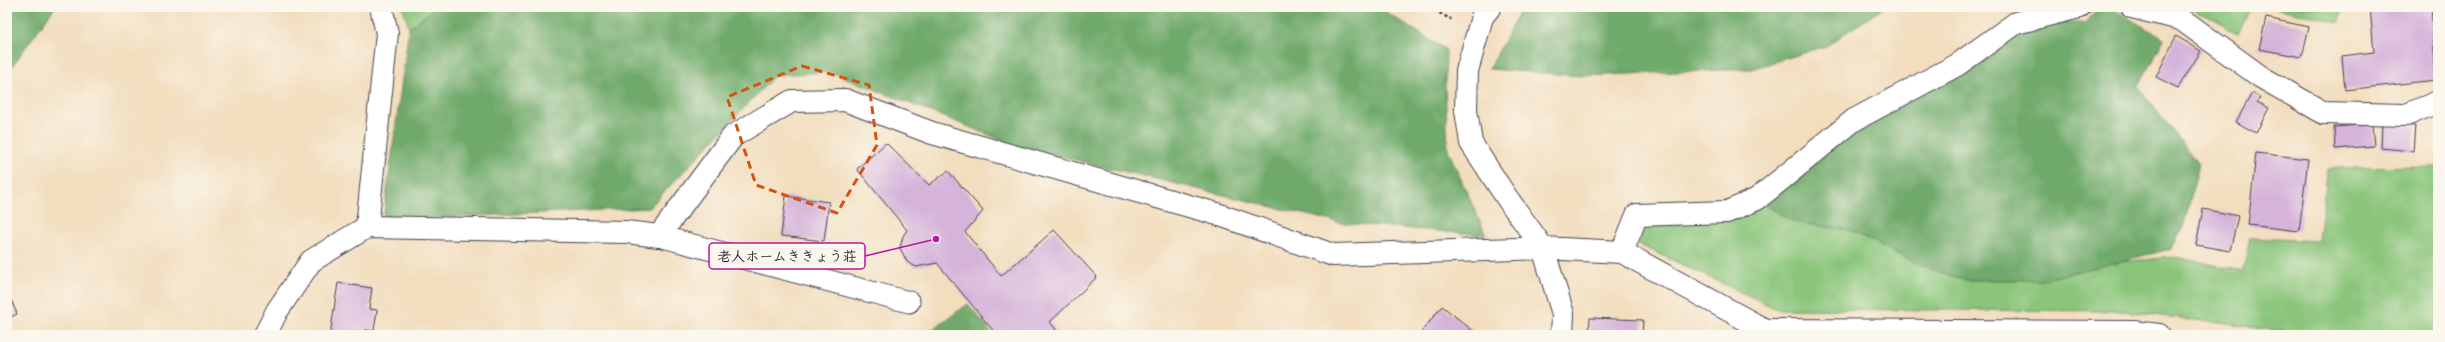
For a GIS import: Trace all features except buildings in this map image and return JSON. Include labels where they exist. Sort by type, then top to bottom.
[{"type":"street","points":[[367,227],[387,33],[380,7]]},
{"type":"street","points":[[1490,7],[1482,17],[1468,71],[1466,110],[1471,143],[1507,198],[1543,248],[1562,314],[1562,335]]},
{"type":"street","points":[[1622,252],[1637,215],[1727,212],[1757,199],[1854,120],[1957,65],[2016,23],[2079,7]]},
{"type":"street","points":[[2132,7],[2181,19],[2261,77],[2324,113],[2406,115],[2438,102]]},
{"type":"street","points":[[265,335],[277,311],[310,261],[367,227],[626,232],[659,236],[733,136],[792,101],[845,100],[932,133],[1217,214],[1333,255],[1543,248],[1622,252],[1760,332],[2134,332],[2159,335]]},
{"type":"lane","points":[[659,236],[909,302]]},
{"type":"path","points":[[1429,7],[1450,19],[1454,15]]},
{"type":"highlighted area","points":[[802,66],[869,85],[877,145],[837,213],[756,185],[727,97]]},
{"type":"green space","points":[[7,7],[55,7],[7,73]]},
{"type":"green space","points":[[403,7],[436,7],[409,28]]},
{"type":"green space","points":[[436,7],[1378,7],[1446,50],[1445,85],[1448,150],[1486,235],[1341,223],[1017,146],[831,72],[775,75],[649,208],[383,220],[409,28]]},
{"type":"green space","points":[[1522,7],[1885,7],[1826,46],[1752,69],[1582,76],[1489,69]]},
{"type":"green space","points":[[2098,7],[2110,7],[2164,39],[2138,87],[2199,164],[2184,225],[2171,249],[2042,280],[1964,280],[1920,265],[1849,230],[1793,222],[1757,199],[2016,23],[2086,23]]},
{"type":"green space","points":[[2191,7],[2251,7],[2238,34]]},
{"type":"green space","points":[[2270,7],[2342,7],[2339,22]]},
{"type":"green space","points":[[2438,167],[2438,335],[2313,335],[2123,311],[1777,309],[1638,244],[1645,224],[1766,204],[1808,224],[1849,230],[2128,261],[2175,257],[2243,271],[2250,238],[2319,241],[2328,168]]},
{"type":"green space","points":[[968,304],[994,335],[925,335]]},
{"type":"place","name":"老人ホームききょう荘","points":[[936,239]]}]
